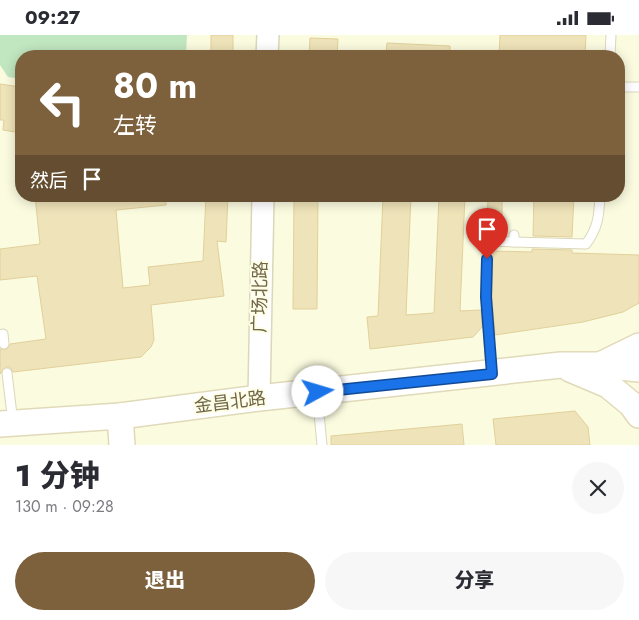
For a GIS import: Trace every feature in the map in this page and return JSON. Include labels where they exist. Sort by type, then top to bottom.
[{"type":"main road","points":[[600,365],[639,346]]},
{"type":"main road","name":"金昌北路","points":[[6,423],[114,416],[561,365],[600,365],[639,369]]},
{"type":"main road","points":[[561,365],[608,385],[631,404],[639,415]]},
{"type":"main road","points":[[109,445],[114,416]]},
{"type":"main road","points":[[114,416],[122,445]]},
{"type":"street","points":[[267,50],[268,35]]},
{"type":"street","name":"广场北路","points":[[259,398],[263,202]]},
{"type":"lane","points":[[610,50],[611,35]]},
{"type":"lane","points":[[625,87],[639,87]]},
{"type":"lane","points":[[492,374],[486,297],[487,241],[514,239],[586,244],[594,233],[600,202]]},
{"type":"lane","points":[[0,335],[3,334],[4,344]]},
{"type":"lane","points":[[6,423],[7,373]]},
{"type":"lane","points":[[318,392],[322,445]]},
{"type":"green space","points":[[0,35],[187,35],[186,50],[15,50],[15,78],[8,77],[0,65]]},
{"type":"building","points":[[211,35],[233,35],[233,50],[211,50]]},
{"type":"building","points":[[500,35],[586,35],[585,50],[499,50]]},
{"type":"building","points":[[310,38],[338,39],[337,50],[309,50]]},
{"type":"building","points":[[387,43],[450,46],[450,50],[386,50]]},
{"type":"building","points":[[0,84],[15,86],[15,132],[3,130],[4,120],[0,120]]},
{"type":"building","points":[[36,202],[166,202],[166,205],[116,210],[123,288],[150,285],[148,267],[203,261],[206,202],[228,202],[226,242],[217,241],[224,296],[151,305],[154,340],[151,347],[141,357],[13,372],[10,367],[6,367],[0,374],[0,349],[7,349],[10,344],[46,339],[37,276],[0,280],[0,249],[40,244]]},
{"type":"building","points":[[294,202],[318,202],[317,309],[293,309]]},
{"type":"building","points":[[383,202],[411,202],[406,315],[434,313],[439,202],[465,202],[460,311],[481,310],[482,327],[473,337],[370,349],[367,317],[378,316]]},
{"type":"building","points":[[488,202],[502,202],[502,235],[487,235]]},
{"type":"building","points":[[534,202],[574,202],[572,237],[533,236]]},
{"type":"building","points":[[532,249],[572,250],[572,253],[639,255],[639,303],[623,312],[583,322],[495,335],[492,297],[493,251],[532,252]]},
{"type":"building","points":[[575,411],[588,427],[590,445],[496,445],[493,419]]},
{"type":"building","points":[[462,424],[464,445],[331,445],[331,436]]},
{"type":"route","points":[[318,392],[492,374],[486,297],[487,259]]}]
